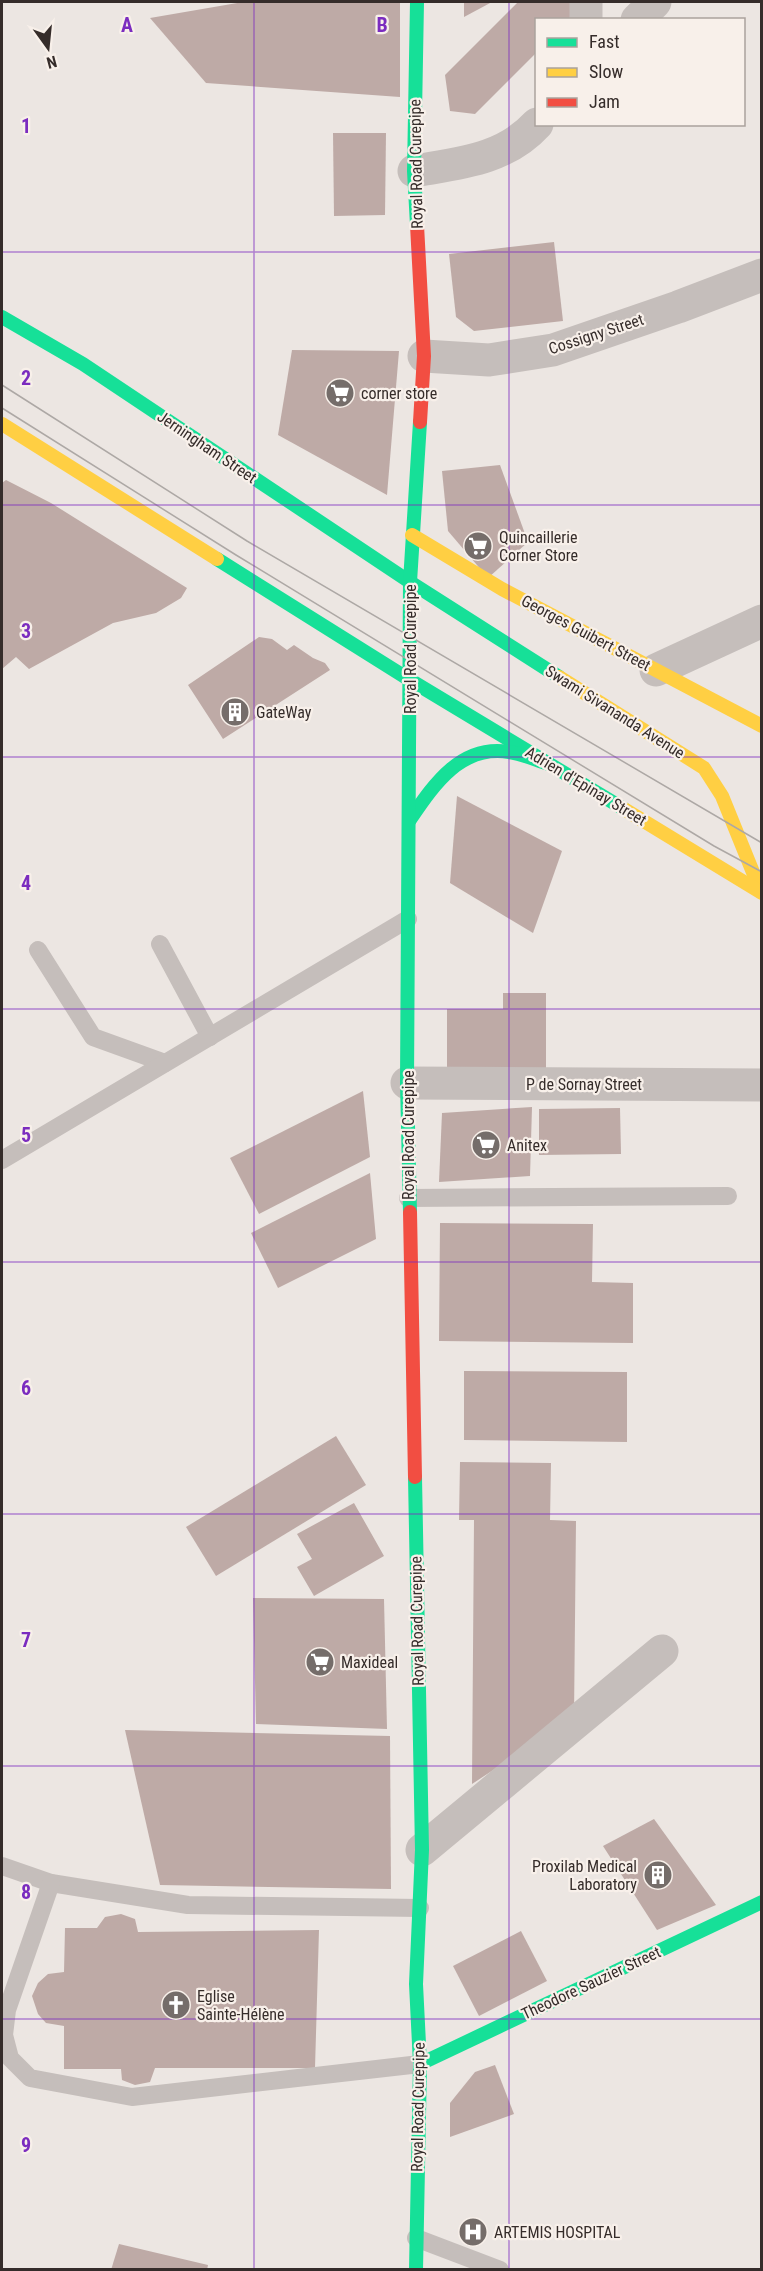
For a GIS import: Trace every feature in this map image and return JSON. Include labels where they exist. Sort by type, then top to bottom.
[{"type":"main road","name":"Royal Road Curepipe","points":[[416,2270],[420,2064],[416,1984],[422,1850],[407,1083],[410,582],[424,356],[414,171],[417,2]]},
{"type":"main road","name":"Jerningham Street","points":[[2,316],[83,364],[410,582]]},
{"type":"main road","points":[[2,424],[410,680]]},
{"type":"main road","name":"Georges Guibert Street","points":[[412,535],[502,588],[762,726]]},
{"type":"main road","name":"Swami Sivananda Avenue","points":[[410,582],[704,768],[722,796],[761,892]]},
{"type":"main road","name":"Adrien d'Epinay Street","points":[[410,680],[761,892]]},
{"type":"main road","points":[[409,821],[438,779],[454,763],[478,754],[505,751],[549,764]]},
{"type":"main road","name":"Theodore Sauzier Street","points":[[420,2064],[762,1902]]},
{"type":"street","points":[[586,2],[586,18]]},
{"type":"street","points":[[640,18],[655,2]]},
{"type":"street","points":[[414,171],[482,159],[523,140],[535,126]]},
{"type":"street","name":"Cossigny Street","points":[[424,356],[489,360],[553,350],[762,275]]},
{"type":"street","points":[[656,670],[762,621]]},
{"type":"street","name":"P de Sornay Street","points":[[407,1083],[762,1085]]},
{"type":"street","points":[[422,1850],[662,1651]]},
{"type":"lane","points":[[2,1160],[408,919]]},
{"type":"lane","points":[[160,944],[210,1036]]},
{"type":"lane","points":[[38,950],[93,1037],[165,1063]]},
{"type":"lane","points":[[408,1198],[728,1196]]},
{"type":"lane","points":[[2,1866],[51,1883],[188,1905],[420,1908]]},
{"type":"lane","points":[[51,1883],[7,2010],[4,2035],[10,2058],[30,2078],[132,2097],[420,2064]]},
{"type":"lane","points":[[416,2238],[500,2270]]},
{"type":"building","points":[[243,2],[400,2],[400,97],[206,83],[150,18]]},
{"type":"building","points":[[464,2],[492,2],[464,17]]},
{"type":"building","points":[[518,2],[569,2],[579,11],[572,18],[535,18],[535,54],[475,114],[450,111],[445,75]]},
{"type":"building","points":[[333,133],[386,133],[385,215],[334,216]]},
{"type":"building","points":[[554,242],[563,321],[474,331],[456,317],[449,254]]},
{"type":"building","name":"corner store","points":[[292,350],[399,351],[387,495],[278,435]]},
{"type":"building","points":[[500,465],[528,542],[488,578],[448,531],[442,471]]},
{"type":"building","points":[[6,480],[51,503],[187,588],[181,598],[156,613],[113,623],[29,669],[16,657],[2,669],[2,483]]},
{"type":"building","name":"GateWay","points":[[259,637],[272,639],[287,650],[294,645],[325,663],[330,670],[223,739],[188,685]]},
{"type":"building","points":[[457,796],[562,851],[533,933],[450,883]]},
{"type":"building","points":[[503,993],[546,993],[546,1070],[447,1070],[447,1009],[503,1009]]},
{"type":"building","points":[[363,1091],[370,1157],[259,1214],[230,1158]]},
{"type":"building","name":"Anitex","points":[[532,1107],[530,1176],[439,1182],[442,1113]]},
{"type":"building","points":[[620,1108],[621,1154],[539,1155],[539,1109]]},
{"type":"building","points":[[370,1173],[376,1239],[278,1288],[251,1233]]},
{"type":"building","points":[[440,1223],[593,1224],[592,1282],[633,1283],[633,1343],[439,1341]]},
{"type":"building","points":[[464,1371],[627,1372],[627,1442],[464,1440]]},
{"type":"building","points":[[336,1436],[366,1485],[216,1576],[186,1527]]},
{"type":"building","points":[[460,1462],[551,1463],[550,1520],[576,1521],[574,1717],[472,1784],[474,1520],[459,1520]]},
{"type":"building","points":[[354,1503],[384,1556],[314,1596],[297,1567],[312,1559],[297,1534]]},
{"type":"building","name":"Maxideal","points":[[253,1598],[384,1599],[387,1729],[256,1724]]},
{"type":"building","points":[[125,1730],[390,1736],[391,1889],[160,1885]]},
{"type":"building","name":"Proxilab Medical Laboratory","points":[[654,1819],[716,1905],[657,1930],[603,1846]]},
{"type":"building","name":"Eglise Sainte-Hélène","points":[[121,1914],[135,1919],[138,1932],[319,1930],[315,2068],[155,2068],[150,2082],[135,2085],[122,2080],[121,2069],[64,2069],[64,2026],[46,2023],[38,2014],[32,1996],[38,1983],[48,1974],[64,1972],[65,1928],[97,1928],[105,1917]]},
{"type":"building","points":[[521,1931],[547,1981],[479,2016],[453,1966]]},
{"type":"building","points":[[495,2065],[514,2114],[450,2137],[450,2103],[475,2072]]},
{"type":"building","points":[[119,2244],[208,2265],[207,2270],[111,2270]]},
{"type":"tram line","points":[[2,385],[247,541],[762,843]]},
{"type":"tram line","points":[[2,408],[236,555],[714,846],[762,872]]},
{"type":"traffic: fast","points":[[417,2],[414,171],[417,225]]},
{"type":"traffic: fast","points":[[2,317],[83,364],[410,582],[559,677]]},
{"type":"traffic: fast","points":[[410,1212],[407,1083],[410,582],[420,422]]},
{"type":"traffic: fast","points":[[217,559],[410,680],[624,809]]},
{"type":"traffic: fast","points":[[409,821],[438,782],[462,761],[476,754],[492,751],[509,752],[549,764]]},
{"type":"traffic: fast","points":[[415,1477],[422,1850],[416,1984],[420,2064],[416,2270]]},
{"type":"traffic: fast","points":[[420,2064],[762,1902]]},
{"type":"traffic: slow","points":[[2,424],[217,559]]},
{"type":"traffic: slow","points":[[412,535],[502,589],[762,726]]},
{"type":"traffic: slow","points":[[559,677],[704,768],[722,796],[761,892]]},
{"type":"traffic: slow","points":[[624,809],[762,893]]},
{"type":"traffic: jam","points":[[417,225],[424,356],[420,422]]},
{"type":"traffic: jam","points":[[410,1212],[415,1477]]},
{"type":"place","name":"corner store","points":[[340,393]]},
{"type":"place","name":"Quincaillerie Corner Store","points":[[478,546]]},
{"type":"place","name":"GateWay","points":[[235,712]]},
{"type":"place","name":"Anitex","points":[[486,1145]]},
{"type":"place","name":"Maxideal","points":[[320,1662]]},
{"type":"place","name":"Proxilab Medical Laboratory","points":[[658,1875]]},
{"type":"place","name":"Eglise Sainte-Hélène","points":[[176,2005]]},
{"type":"place","name":"ARTEMIS HOSPITAL","points":[[473,2232]]}]
